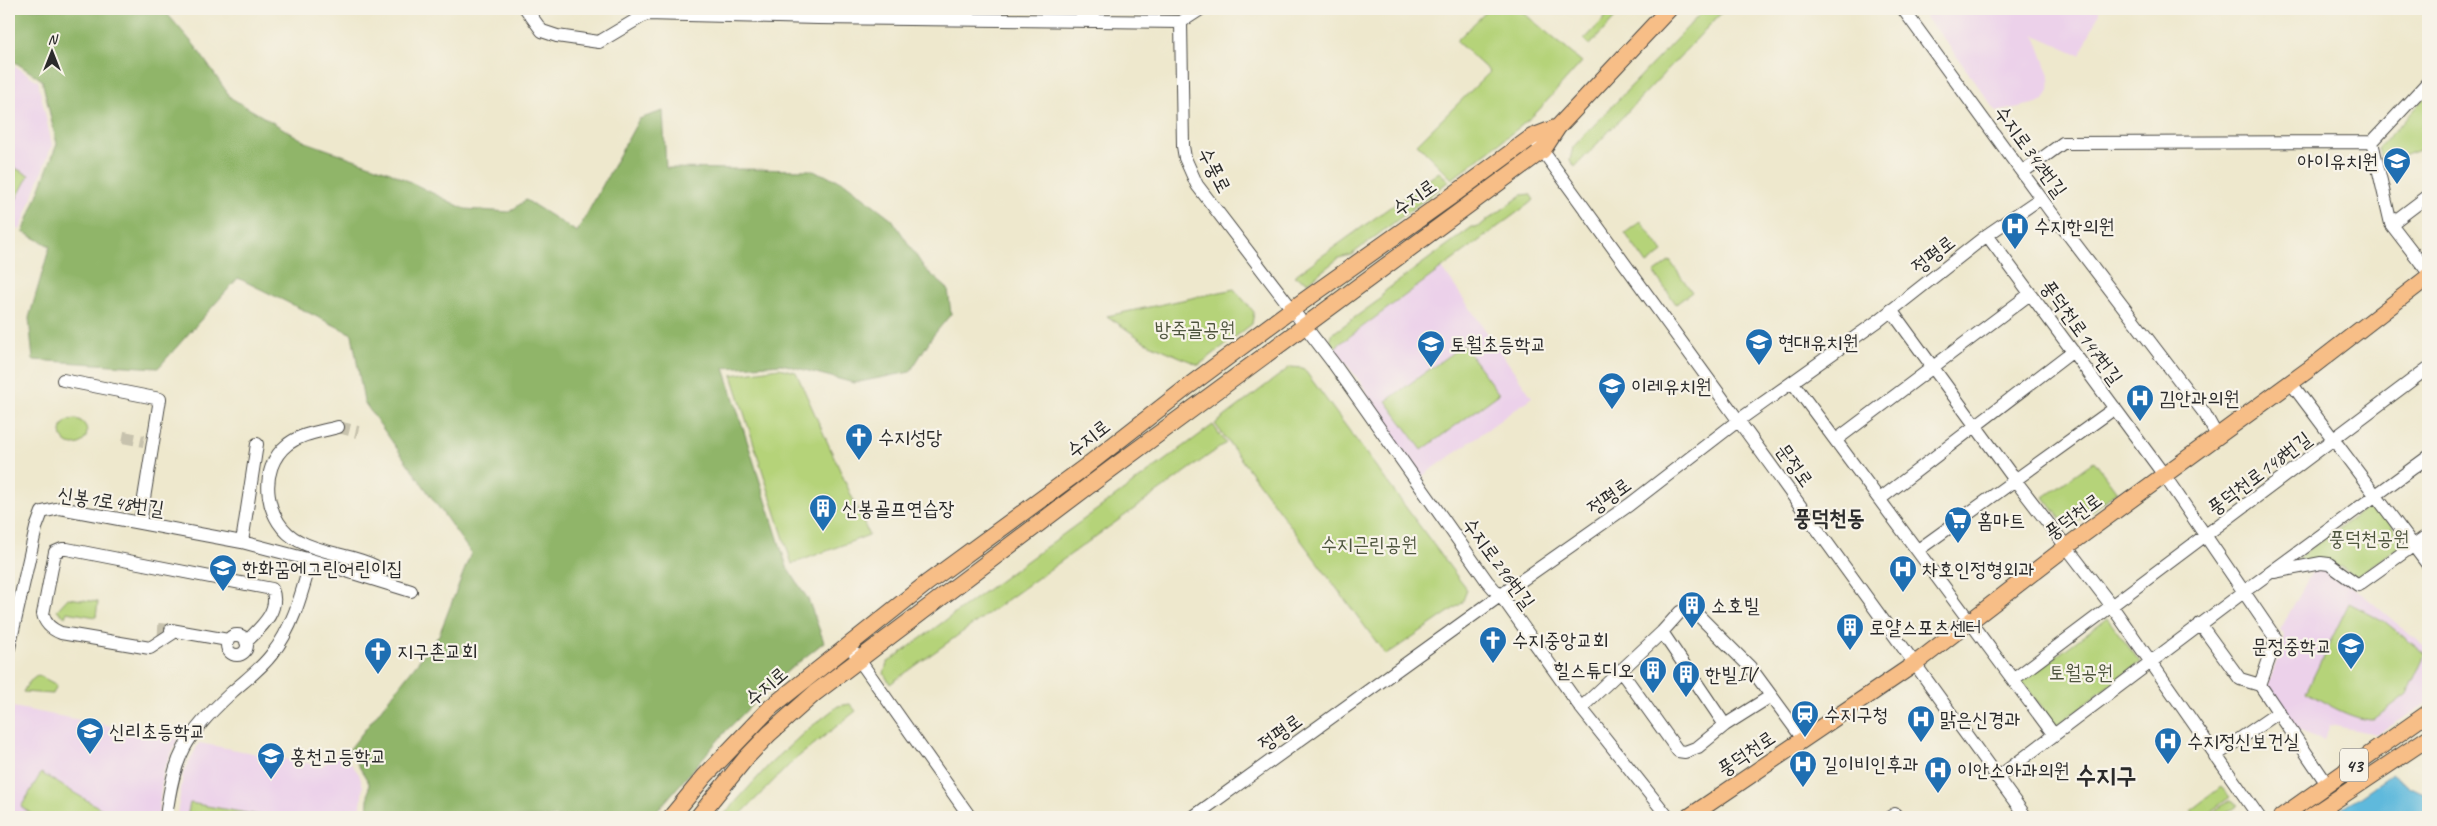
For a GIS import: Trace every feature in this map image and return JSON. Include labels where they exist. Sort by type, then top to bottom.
[{"type":"main road","name":"수지로","points":[[698,817],[716,793],[769,734],[815,693],[980,568],[1543,150],[1558,127],[1669,9]]},
{"type":"main road","name":"수지로","points":[[672,817],[704,777],[771,707],[927,583],[1085,467],[1190,385],[1291,310],[1453,196],[1532,137],[1558,127]]},
{"type":"main road","name":"풍덕천로","points":[[1689,817],[1916,663],[2067,546],[2291,382],[2428,277]]},
{"type":"main road","name":"43","points":[[2281,817],[2428,713]]},
{"type":"main road","name":"43","points":[[2310,817],[2428,738]]},
{"type":"street","points":[[526,9],[542,31],[557,36],[599,42],[646,14],[1181,22],[1201,9]]},
{"type":"street","name":"수지로342번길","points":[[1903,9],[2041,198],[2205,414],[2218,436]]},
{"type":"street","name":"수풍로","points":[[1181,22],[1181,129],[1185,158],[1191,173],[1207,200],[1267,276],[1304,328]]},
{"type":"street","points":[[2023,172],[2062,143],[2372,142],[2428,82]]},
{"type":"street","name":"문정로","points":[[1532,137],[1740,420],[2026,817]]},
{"type":"street","points":[[2372,142],[2391,224],[2428,272]]},
{"type":"street","points":[[2391,224],[2428,196]]},
{"type":"street","name":"정평로","points":[[1193,817],[1629,505],[1740,420],[1891,310],[1987,235],[2041,198]]},
{"type":"street","name":"풍덕천로147번길","points":[[1987,235],[2164,475]]},
{"type":"street","points":[[1836,440],[2030,294]]},
{"type":"street","points":[[1891,310],[2015,480],[2111,605],[2259,817]]},
{"type":"street","name":"수지로296번길","points":[[1304,328],[1334,364],[1487,581],[1500,596],[1581,708],[1668,817]]},
{"type":"street","points":[[1880,499],[2073,351]]},
{"type":"street","name":"풍덕천로148번길","points":[[2207,536],[2428,368]]},
{"type":"street","points":[[63,380],[160,399],[149,442],[140,523]]},
{"type":"street","points":[[2291,382],[2428,565]]},
{"type":"street","points":[[1793,383],[2054,735]]},
{"type":"street","points":[[1918,550],[2115,408]]},
{"type":"street","points":[[338,427],[307,434],[282,450],[271,473],[269,503],[277,521],[293,538],[375,566],[378,570],[376,580]]},
{"type":"street","points":[[242,542],[257,444]]},
{"type":"street","points":[[1997,778],[2200,624],[2428,457]]},
{"type":"street","name":"풍덕천로148번길","points":[[2164,475],[2276,639],[2260,685]]},
{"type":"street","name":"신봉1로48번길","points":[[9,648],[42,512],[60,508],[242,542],[311,560],[411,591]]},
{"type":"street","points":[[2270,573],[2321,563],[2334,567],[2358,585],[2428,535]]},
{"type":"street","points":[[2014,679],[2111,605],[2207,536]]},
{"type":"street","points":[[67,549],[272,589],[271,616],[244,648],[236,656],[230,653],[226,647],[228,640],[174,631],[150,648],[60,633],[44,620],[43,614],[55,552],[67,549]]},
{"type":"street","points":[[166,817],[173,774],[181,752],[194,730],[232,692],[257,672],[284,637],[311,560]]},
{"type":"street","points":[[1581,708],[1662,632],[1680,612],[1691,610],[1750,667],[1803,739]]},
{"type":"street","points":[[2200,624],[2240,679],[2260,685],[2327,784]]},
{"type":"street","points":[[1662,632],[1725,725]]},
{"type":"street","points":[[849,645],[970,817]]},
{"type":"street","points":[[244,648],[257,672]]},
{"type":"street","points":[[1620,670],[1678,752],[1685,752],[1698,747],[1725,725],[1771,696]]},
{"type":"street","points":[[2215,756],[2279,712]]},
{"type":"street","points":[[1890,817],[1895,814],[1897,817]]},
{"type":"shaded area","points":[[1918,9],[2099,9],[2099,13],[2080,55],[2035,35],[2050,76],[2049,91],[2044,100],[2037,103],[1997,112],[1941,35]]},
{"type":"shaded area","points":[[9,62],[38,81],[52,145],[20,230],[9,224]]},
{"type":"shaded area","name":"토월초등학교","points":[[1442,268],[1532,397],[1420,478],[1371,409],[1365,388],[1334,348]]},
{"type":"shaded area","name":"문정중학교","points":[[2314,568],[2335,571],[2428,650],[2428,703],[2376,734],[2330,725],[2324,740],[2295,729],[2266,690],[2282,646],[2284,634],[2280,630]]},
{"type":"shaded area","name":"신리초등학교","points":[[13,707],[178,739],[163,772],[158,817],[9,817],[9,727]]},
{"type":"shaded area","name":"홍천고등학교","points":[[199,743],[322,766],[342,752],[359,774],[363,786],[360,817],[177,817],[183,773]]},
{"type":"green space","points":[[9,9],[163,9],[195,46],[231,98],[306,142],[390,172],[465,209],[509,212],[526,200],[577,232],[639,119],[663,111],[666,168],[811,170],[844,182],[892,219],[925,269],[948,289],[951,314],[932,337],[910,372],[854,383],[782,364],[724,368],[787,567],[808,599],[824,642],[779,678],[726,731],[652,817],[367,817],[369,783],[349,750],[439,635],[471,553],[364,402],[352,334],[238,278],[158,368],[33,360],[29,318],[50,246],[23,232],[57,144],[42,80],[9,58]]},
{"type":"green space","points":[[1489,9],[1519,9],[1582,62],[1537,112],[1452,179],[1417,144],[1490,72],[1456,41]]},
{"type":"green space","points":[[1613,9],[1628,9],[1615,18],[1590,45],[1584,40]]},
{"type":"green space","points":[[1705,9],[1725,9],[1575,167],[1570,160],[1573,147]]},
{"type":"green space","points":[[2428,94],[2428,162],[2419,150],[2383,163],[2379,147]]},
{"type":"green space","points":[[9,165],[29,175],[12,207],[9,206]]},
{"type":"green space","points":[[1439,172],[1449,181],[1351,255],[1339,258],[1308,282],[1294,276]]},
{"type":"green space","points":[[1530,194],[1534,200],[1334,348],[1330,342],[1332,334],[1379,300],[1385,291],[1472,227],[1478,227],[1522,195]]},
{"type":"green space","points":[[1641,221],[1663,252],[1647,264],[1625,233]]},
{"type":"green space","points":[[1670,261],[1692,292],[1676,304],[1654,273]]},
{"type":"green space","name":"방죽골공원","points":[[1234,289],[1254,312],[1252,324],[1199,365],[1145,342],[1107,316]]},
{"type":"green space","points":[[1463,345],[1499,394],[1422,450],[1386,401]]},
{"type":"green space","name":"수지근린공원","points":[[1290,367],[1303,368],[1467,590],[1462,603],[1386,655],[1215,424]]},
{"type":"green space","name":"신봉골프연습장","points":[[779,368],[796,372],[869,535],[792,564],[732,375]]},
{"type":"green space","points":[[74,419],[83,423],[87,432],[83,441],[74,445],[65,441],[61,432],[65,423]]},
{"type":"green space","points":[[1213,425],[1226,443],[890,684],[884,674],[887,663]]},
{"type":"green space","points":[[2094,461],[2117,492],[2071,526],[2065,525],[2044,497]]},
{"type":"green space","name":"풍덕천공원","points":[[2374,503],[2405,543],[2355,577],[2342,567],[2286,566]]},
{"type":"green space","points":[[68,598],[98,602],[96,617],[67,612],[65,617],[57,610]]},
{"type":"green space","points":[[2349,603],[2384,621],[2425,654],[2407,694],[2373,720],[2347,714],[2306,692]]},
{"type":"green space","name":"토월공원","points":[[2107,618],[2140,662],[2056,726],[2022,682]]},
{"type":"green space","points":[[38,675],[57,685],[53,694],[23,692],[28,683]]},
{"type":"green space","points":[[850,704],[856,711],[793,761],[738,817],[722,817],[769,765],[807,730],[838,706]]},
{"type":"green space","points":[[41,773],[110,814],[109,817],[37,817],[21,807]]},
{"type":"green space","points":[[2221,787],[2230,797],[2203,817],[2196,817],[2191,810]]},
{"type":"green space","points":[[2230,800],[2238,805],[2221,817],[2206,817]]},
{"type":"green space","points":[[190,803],[269,817],[187,817]]},
{"type":"water","points":[[2392,774],[2411,788],[2428,796],[2428,817],[2330,817]]},
{"type":"tunnel","points":[[338,427],[358,432]]},
{"type":"tunnel","points":[[123,437],[144,441]]},
{"type":"tunnel","points":[[158,629],[171,630]]},
{"type":"place","name":"아이유치원","points":[[2397,185]]},
{"type":"place","name":"수지한의원","points":[[2015,250]]},
{"type":"place","name":"현대유치원","points":[[1759,366]]},
{"type":"place","name":"토월초등학교","points":[[1431,368]]},
{"type":"place","name":"이레유치원","points":[[1612,410]]},
{"type":"place","name":"김안과의원","points":[[2140,422]]},
{"type":"place","name":"수지성당","points":[[859,461]]},
{"type":"place","name":"신봉골프연습장","points":[[823,532]]},
{"type":"place","name":"홈마트","points":[[1958,544]]},
{"type":"place","name":"한화꿈에그린어린이집","points":[[223,592]]},
{"type":"place","name":"차호인정형외과","points":[[1903,593]]},
{"type":"place","name":"소호빌","points":[[1692,629]]},
{"type":"place","name":"로얄스포츠센터","points":[[1850,651]]},
{"type":"place","name":"수지중앙교회","points":[[1493,664]]},
{"type":"place","name":"문정중학교","points":[[2351,670]]},
{"type":"place","name":"지구촌교회","points":[[378,675]]},
{"type":"place","name":"힐스튜디오","points":[[1653,694]]},
{"type":"place","name":"한빌IV","points":[[1686,698]]},
{"type":"place","name":"수지구청","points":[[1805,738]]},
{"type":"place","name":"맑은신경과","points":[[1921,743]]},
{"type":"place","name":"신리초등학교","points":[[90,755]]},
{"type":"place","name":"수지정신보건실","points":[[2168,765]]},
{"type":"place","name":"홍천고등학교","points":[[271,780]]},
{"type":"place","name":"길이비인후과","points":[[1803,788]]},
{"type":"place","name":"이안소아과의원","points":[[1938,794]]},
{"type":"district","name":"풍덕천동","points":[[1829,517]]},
{"type":"district","name":"수지구","points":[[2106,775]]}]
